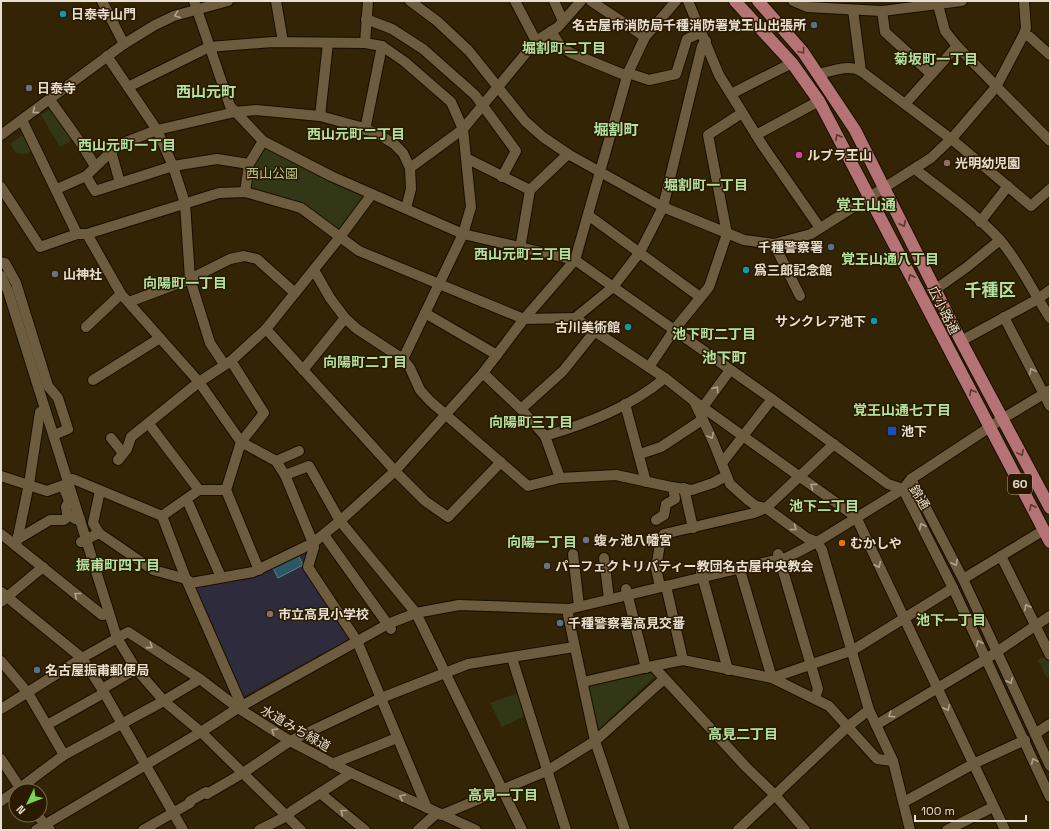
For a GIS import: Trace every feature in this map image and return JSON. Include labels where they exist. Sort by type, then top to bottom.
[{"type":"main road","name":"広小路通","points":[[735,1],[792,63],[819,101],[1050,542]]},
{"type":"main road","name":"広小路通","points":[[760,2],[803,52],[855,130],[961,341],[1050,508]]},
{"type":"street","points":[[102,1],[124,44]]},
{"type":"street","points":[[1,135],[124,44],[196,5],[228,1]]},
{"type":"street","points":[[276,1],[283,42]]},
{"type":"street","points":[[365,43],[368,1]]},
{"type":"street","points":[[410,1],[437,22],[469,51],[526,121],[543,137],[568,154],[663,207],[744,240],[774,244],[796,239],[820,228],[915,169],[931,158],[951,139],[996,87],[1026,28],[1024,1]]},
{"type":"street","points":[[515,1],[536,41]]},
{"type":"street","points":[[554,1],[563,21]]},
{"type":"street","points":[[410,168],[463,129],[536,41],[563,21],[581,1]]},
{"type":"street","points":[[591,1],[645,37]]},
{"type":"street","points":[[100,491],[93,523],[99,533],[153,570],[186,579],[191,583],[259,570],[313,543],[324,535],[395,471],[483,373],[524,319],[575,260],[628,74],[645,37],[676,1]]},
{"type":"street","points":[[688,1],[719,76],[756,135],[820,228]]},
{"type":"street","points":[[794,1],[853,10],[882,11],[899,5],[938,5],[962,1]]},
{"type":"street","points":[[196,5],[230,106],[263,141],[331,176],[463,234],[520,249],[575,260],[772,399],[888,484],[889,497]]},
{"type":"street","points":[[938,5],[945,31],[957,46],[1050,142]]},
{"type":"street","points":[[853,10],[860,71]]},
{"type":"street","points":[[882,11],[885,32],[931,74]]},
{"type":"street","points":[[366,19],[392,29],[423,49],[475,95],[516,151],[502,177]]},
{"type":"street","points":[[551,31],[561,47],[571,53],[649,80],[676,74],[686,39],[704,37]]},
{"type":"street","points":[[1024,34],[1030,37],[1050,55]]},
{"type":"street","points":[[575,318],[613,287],[640,252],[663,207],[704,37]]},
{"type":"street","points":[[128,87],[209,47],[283,42],[365,43],[382,46],[405,62],[451,102],[463,129],[471,206],[463,234],[403,359]]},
{"type":"street","points":[[320,116],[328,43]]},
{"type":"street","points":[[365,130],[382,46]]},
{"type":"street","points":[[905,104],[957,46]]},
{"type":"street","points":[[107,56],[156,130],[172,166],[185,203],[190,279],[210,343],[227,362],[264,413],[241,442],[226,490],[259,570]]},
{"type":"street","points":[[730,94],[792,63]]},
{"type":"street","points":[[819,74],[835,69],[854,68],[860,71],[951,139],[1031,206],[1050,189]]},
{"type":"street","points":[[50,100],[95,166]]},
{"type":"street","points":[[756,135],[819,101]]},
{"type":"street","points":[[57,189],[86,176],[118,145],[156,130],[235,112],[256,110],[320,116],[365,130],[394,144],[410,168],[411,189],[406,208]]},
{"type":"street","points":[[649,367],[674,330],[709,287],[727,234],[708,135],[742,113]]},
{"type":"street","points":[[22,120],[82,234],[122,294],[199,382],[241,442],[276,462],[285,475],[313,543],[314,547],[308,567],[357,641],[427,808]]},
{"type":"street","points":[[245,192],[249,164],[263,141]]},
{"type":"street","points":[[111,151],[120,183]]},
{"type":"street","points":[[520,249],[530,190],[568,154]]},
{"type":"street","points":[[466,158],[530,190]]},
{"type":"street","points":[[86,176],[95,191],[172,166],[217,159],[249,164]]},
{"type":"street","points":[[915,169],[1000,240],[1014,258],[1050,318]]},
{"type":"street","points":[[980,222],[1008,186]]},
{"type":"street","points":[[1,188],[40,247],[219,193],[245,192],[301,208],[359,251],[438,285],[524,319],[575,318],[665,378],[694,401],[856,517],[903,619],[1005,830]]},
{"type":"street","points":[[111,438],[121,457],[131,437],[149,424],[199,382],[227,362],[266,329],[340,237],[372,194]]},
{"type":"street","points":[[588,215],[700,297]]},
{"type":"street","points":[[936,289],[967,267],[1000,240]]},
{"type":"street","points":[[774,244],[800,296]]},
{"type":"street","points":[[129,302],[190,279],[230,259],[248,256],[257,259],[295,293]]},
{"type":"street","points":[[1,262],[5,263],[16,283],[48,386],[58,398],[68,429],[54,435]]},
{"type":"street","points":[[314,270],[330,298],[345,318],[357,329],[403,359],[410,368],[420,390],[528,486],[560,478],[616,476],[692,490],[703,487],[726,476]]},
{"type":"street","points":[[1,276],[8,291],[54,435],[66,482],[68,501],[66,507],[67,513],[80,519]]},
{"type":"street","points":[[1,288],[40,412],[80,519],[83,541],[117,638],[136,669],[164,701],[201,732],[301,830]]},
{"type":"street","points":[[961,341],[1038,299],[1050,290]]},
{"type":"street","points":[[86,327],[122,294]]},
{"type":"street","points":[[425,313],[496,355]]},
{"type":"street","points":[[1004,317],[1047,392],[1050,406]]},
{"type":"street","points":[[303,370],[345,318]]},
{"type":"street","points":[[266,329],[395,471],[425,501],[448,517],[501,462]]},
{"type":"street","points":[[521,409],[562,371],[595,331]]},
{"type":"street","points":[[93,380],[160,338]]},
{"type":"street","points":[[703,407],[730,370]]},
{"type":"street","points":[[483,373],[521,409],[545,436],[560,478]]},
{"type":"street","points":[[545,436],[585,424],[646,393],[665,378]]},
{"type":"street","points":[[44,828],[238,708],[357,641],[416,613],[459,605],[574,608],[609,600],[627,592],[663,587],[702,575],[740,570],[779,557],[817,542],[903,489],[911,479],[1002,419],[1047,392]]},
{"type":"street","points":[[722,463],[772,399]]},
{"type":"street","points":[[694,401],[702,420],[714,441],[730,484],[756,506],[766,508],[807,538],[817,542],[822,550],[869,710],[893,761],[910,830]]},
{"type":"street","points":[[625,404],[640,454],[646,482]]},
{"type":"street","points":[[17,542],[29,484],[40,412]]},
{"type":"street","points":[[640,454],[661,447],[702,420]]},
{"type":"street","points":[[149,424],[200,490]]},
{"type":"street","points":[[683,660],[663,587],[656,568],[661,538],[664,534],[754,514],[766,508],[834,444]]},
{"type":"street","points":[[276,462],[299,451]]},
{"type":"street","points":[[285,475],[309,466],[340,521],[416,613],[504,790],[522,830]]},
{"type":"street","points":[[1,476],[47,491],[73,478],[100,491],[162,516],[186,579],[240,702],[238,708]]},
{"type":"street","name":"錦通","points":[[888,484],[911,479],[963,579],[1050,766]]},
{"type":"street","name":"錦通","points":[[888,484],[903,489],[953,588],[1025,740],[1050,797]]},
{"type":"street","points":[[656,520],[664,515],[666,504],[674,499],[673,487]]},
{"type":"street","points":[[684,488],[693,528]]},
{"type":"street","points":[[162,516],[200,490],[226,490]]},
{"type":"street","points":[[187,500],[221,577]]},
{"type":"street","points":[[17,542],[50,520],[64,520],[69,515]]},
{"type":"street","points":[[963,579],[1044,530]]},
{"type":"street","points":[[83,541],[99,533]]},
{"type":"street","points":[[324,535],[390,626]]},
{"type":"street","points":[[2,536],[17,542],[43,567],[102,615],[109,614]]},
{"type":"street","points":[[573,554],[574,608],[568,615],[595,741],[625,830]]},
{"type":"street","points":[[1001,556],[1050,655]]},
{"type":"street","points":[[779,557],[818,690],[815,698]]},
{"type":"street","points":[[604,558],[609,600]]},
{"type":"street","points":[[43,567],[3,597],[82,658],[146,764],[183,830]]},
{"type":"street","points":[[740,570],[772,678]]},
{"type":"street","points":[[702,575],[728,670]]},
{"type":"street","points":[[772,678],[852,650],[953,588]]},
{"type":"street","points":[[627,592],[649,667],[664,679],[711,728],[746,767],[775,795],[805,830]]},
{"type":"street","points":[[876,725],[937,687],[986,659],[1050,616]]},
{"type":"street","name":"水道みち緑道","points":[[117,638],[128,632],[200,679],[238,708],[290,742],[351,773],[476,830]]},
{"type":"street","points":[[1,709],[82,658],[117,638]]},
{"type":"street","points":[[143,830],[172,812],[243,773],[290,742],[381,698],[468,664],[512,658],[574,646]]},
{"type":"street","points":[[512,658],[546,772],[566,830]]},
{"type":"street","points":[[583,682],[683,660],[772,678],[815,698],[828,706],[878,759],[893,761]]},
{"type":"street","points":[[1,661],[28,693],[64,755]]},
{"type":"street","points":[[47,725],[136,669]]},
{"type":"street","points":[[28,783],[64,755],[164,701],[200,679]]},
{"type":"street","points":[[418,830],[439,814],[504,790],[546,772],[595,741],[664,679]]},
{"type":"street","points":[[738,830],[847,727],[869,710]]},
{"type":"street","points":[[1035,734],[1050,724]]},
{"type":"street","points":[[332,764],[397,738]]},
{"type":"street","points":[[904,802],[973,764],[1025,740]]},
{"type":"street","points":[[1,759],[15,783]]},
{"type":"street","points":[[259,830],[287,816],[292,811],[351,773]]},
{"type":"street","points":[[320,793],[366,830]]},
{"type":"street","points":[[947,830],[993,807]]},
{"type":"shaded area","name":"市立高見小学校","points":[[308,547],[304,567],[351,638],[242,697],[195,590],[196,586],[258,573]]},
{"type":"green space","points":[[52,108],[74,139],[60,147],[41,115]]},
{"type":"green space","points":[[24,134],[33,150],[26,154],[16,153],[10,144]]},
{"type":"green space","name":"西山公園","points":[[265,146],[366,194],[340,232],[304,205],[251,190],[248,187],[251,166]]},
{"type":"green space","points":[[1047,656],[1050,661],[1050,676],[1047,678],[1038,660]]},
{"type":"green space","points":[[651,673],[654,677],[598,730],[589,688],[590,685]]},
{"type":"green space","points":[[518,693],[525,716],[502,727],[490,703]]},
{"type":"water","points":[[298,555],[303,565],[278,578],[273,568]]},
{"type":"place","name":"日泰寺山門","points":[[63,14]]},
{"type":"place","name":"名古屋市消防局千種消防署覚王山出張所","points":[[814,25]]},
{"type":"place","name":"日泰寺","points":[[29,88]]},
{"type":"place","name":"ルブラ王山","points":[[799,155]]},
{"type":"place","name":"光明幼児園","points":[[947,163]]},
{"type":"place","name":"千種警察署","points":[[831,247]]},
{"type":"place","name":"爲三郎記念館","points":[[746,270]]},
{"type":"place","name":"山神社","points":[[55,274]]},
{"type":"place","name":"サンクレア池下","points":[[874,321]]},
{"type":"place","name":"古川美術館","points":[[628,327]]},
{"type":"place","name":"池下","points":[[892,431]]},
{"type":"place","name":"蝮ヶ池八幡宮","points":[[586,540]]},
{"type":"place","name":"むかしや","points":[[842,543]]},
{"type":"place","name":"パーフェクトリバティー教団名古屋中央教会","points":[[547,566]]},
{"type":"place","name":"市立高見小学校","points":[[270,614]]},
{"type":"place","name":"千種警察署高見交番","points":[[560,623]]},
{"type":"place","name":"名古屋振甫郵便局","points":[[37,670]]},
{"type":"district","name":"堀割町二丁目","points":[[564,48]]},
{"type":"district","name":"菊坂町一丁目","points":[[936,59]]},
{"type":"district","name":"西山元町","points":[[206,92]]},
{"type":"district","name":"堀割町","points":[[616,130]]},
{"type":"district","name":"西山元町二丁目","points":[[356,134]]},
{"type":"district","name":"西山元町一丁目","points":[[127,145]]},
{"type":"district","name":"堀割町一丁目","points":[[706,185]]},
{"type":"district","name":"覚王山通","points":[[866,205]]},
{"type":"district","name":"西山元町三丁目","points":[[523,254]]},
{"type":"district","name":"覚王山通八丁目","points":[[890,259]]},
{"type":"district","name":"向陽町一丁目","points":[[185,283]]},
{"type":"district","name":"千種区","points":[[990,290]]},
{"type":"district","name":"池下町二丁目","points":[[714,334]]},
{"type":"district","name":"池下町","points":[[724,358]]},
{"type":"district","name":"向陽町二丁目","points":[[365,362]]},
{"type":"district","name":"覚王山通七丁目","points":[[902,410]]},
{"type":"district","name":"向陽町三丁目","points":[[531,422]]},
{"type":"district","name":"池下二丁目","points":[[824,506]]},
{"type":"district","name":"向陽一丁目","points":[[542,542]]},
{"type":"district","name":"振甫町四丁目","points":[[118,565]]},
{"type":"district","name":"池下一丁目","points":[[951,620]]},
{"type":"district","name":"高見二丁目","points":[[743,734]]},
{"type":"district","name":"高見一丁目","points":[[503,795]]}]
